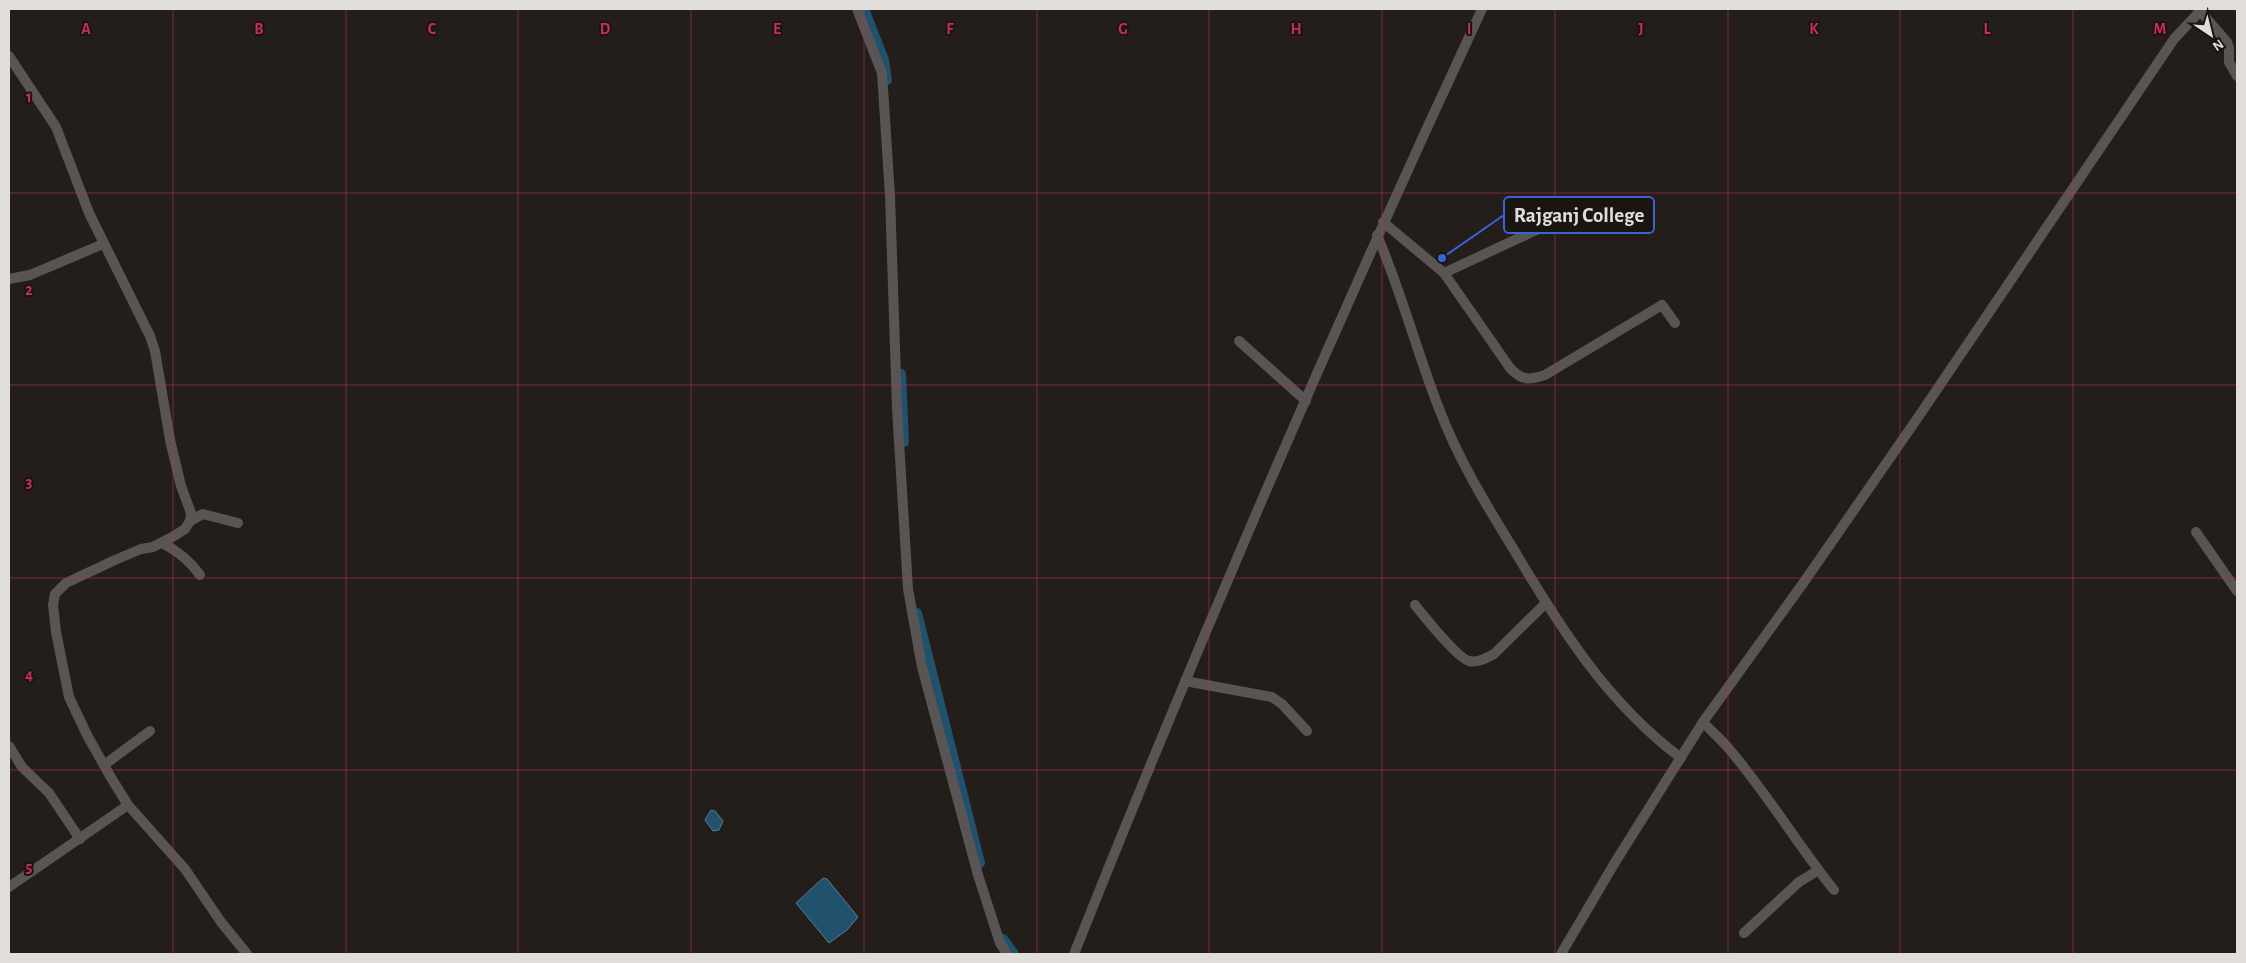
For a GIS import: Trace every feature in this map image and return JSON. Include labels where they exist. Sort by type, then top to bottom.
[{"type":"street","points":[[857,9],[882,73],[890,196],[897,408],[908,589],[922,667],[973,856],[1000,943],[1007,954]]},
{"type":"street","points":[[1074,954],[1185,681],[1377,235],[1482,9]]},
{"type":"street","points":[[1561,954],[1614,864],[1703,722],[1921,413],[2174,39],[2201,10],[2228,42],[2229,62],[2237,76]]},
{"type":"street","points":[[9,56],[56,126],[89,213],[156,351],[170,440],[181,486],[189,508],[190,521]]},
{"type":"street","points":[[1444,274],[1592,204],[1608,226]]},
{"type":"street","points":[[1383,222],[1444,274],[1510,368],[1517,376],[1526,380],[1545,375],[1662,305],[1675,323]]},
{"type":"street","points":[[1377,235],[1394,274],[1435,398],[1466,471],[1546,603],[1600,682],[1660,741],[1681,758]]},
{"type":"street","points":[[9,279],[30,274],[103,244]]},
{"type":"street","points":[[1239,341],[1306,401]]},
{"type":"street","points":[[238,523],[203,514],[190,521],[185,529],[162,543],[141,549],[66,584],[55,594],[53,605],[68,697],[104,765],[128,805],[185,869],[221,922],[247,954]]},
{"type":"street","points":[[2196,532],[2237,591]]},
{"type":"street","points":[[162,543],[175,549],[180,556],[190,561],[200,576]]},
{"type":"street","points":[[1415,605],[1458,654],[1466,660],[1473,662],[1494,654],[1546,603]]},
{"type":"street","points":[[1185,681],[1272,697],[1282,704],[1306,731]]},
{"type":"street","points":[[1703,722],[1729,749],[1791,831],[1817,871],[1834,890]]},
{"type":"street","points":[[104,765],[150,731]]},
{"type":"street","points":[[9,746],[22,767],[48,793],[80,838]]},
{"type":"street","points":[[9,887],[128,805]]},
{"type":"street","points":[[1744,933],[1798,882],[1817,871]]},
{"type":"water","points":[[711,810],[715,811],[723,821],[719,830],[713,831],[705,820]]},
{"type":"water","points":[[823,878],[827,879],[858,917],[847,930],[829,943],[796,903]]},
{"type":"waterway","points":[[864,9],[884,60],[887,80]]},
{"type":"waterway","points":[[901,374],[904,442]]},
{"type":"waterway","points":[[917,613],[980,863]]},
{"type":"waterway","points":[[1003,939],[1014,954]]},
{"type":"place","name":"Rajganj College","points":[[1442,258]]}]
